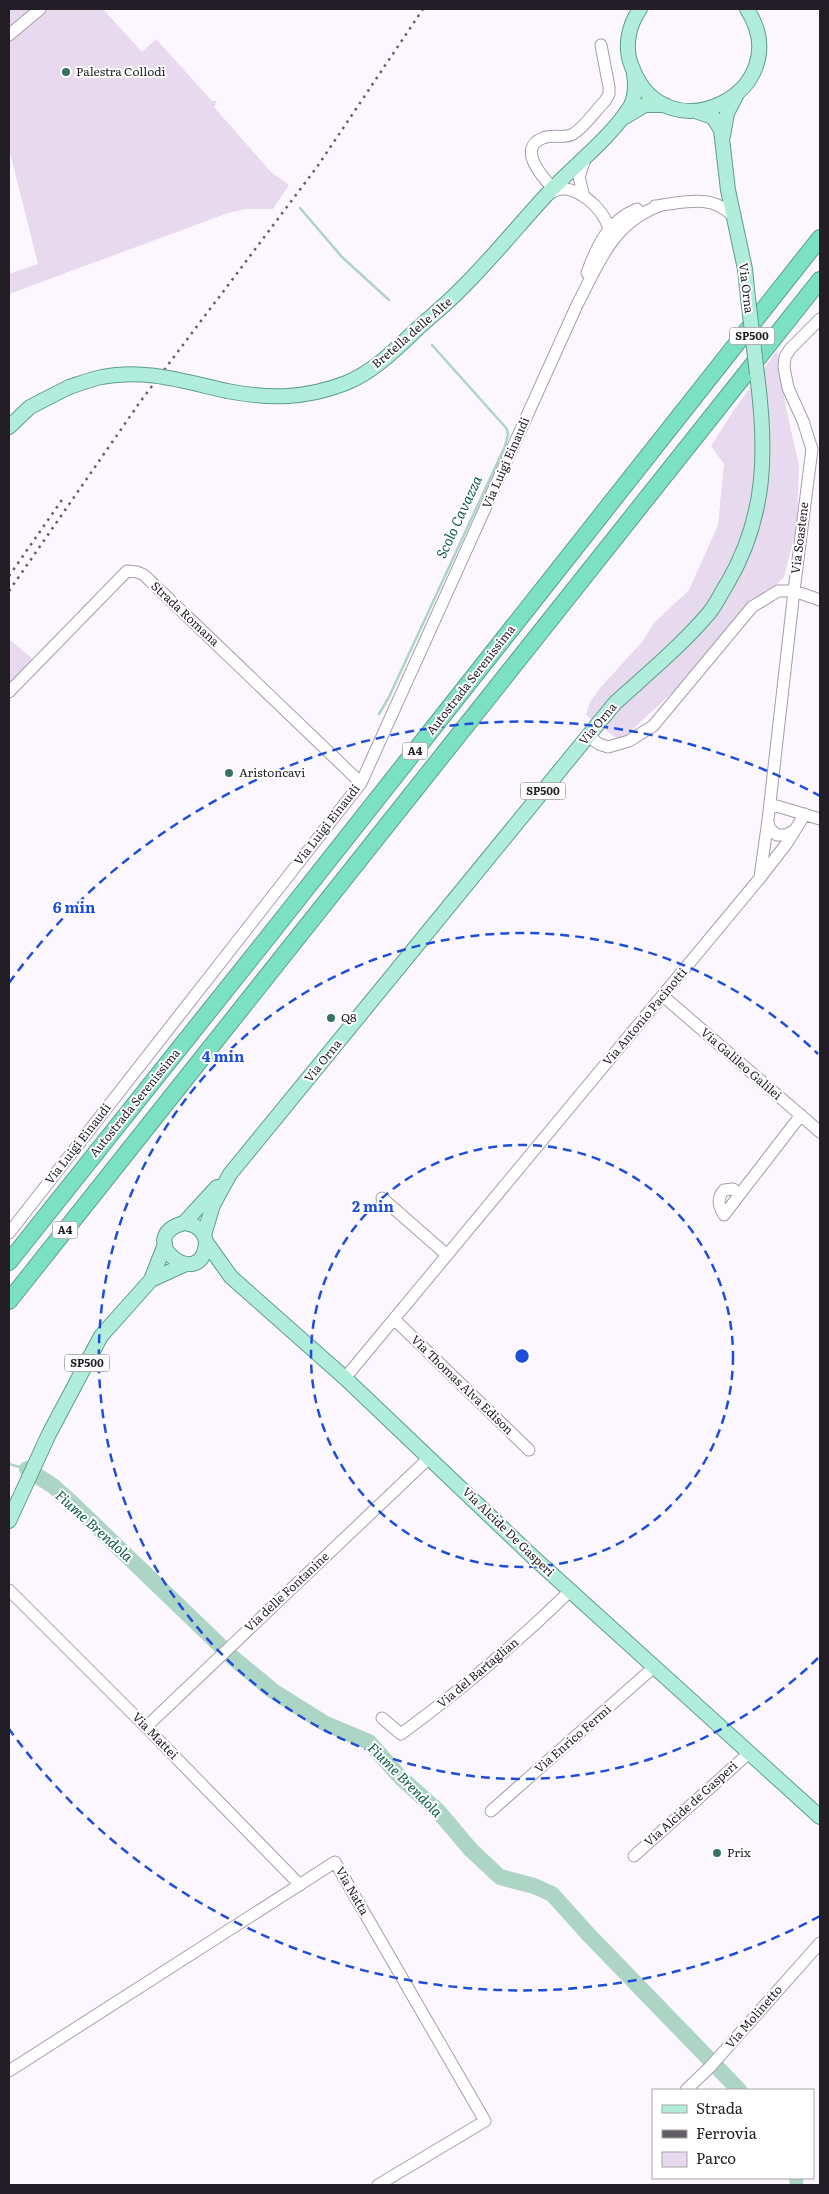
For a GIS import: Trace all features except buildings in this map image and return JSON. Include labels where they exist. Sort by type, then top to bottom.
[{"type":"highway","name":"Autostrada Serenissima","points":[[9,1262],[820,238]]},
{"type":"highway","name":"Autostrada Serenissima","points":[[9,1301],[820,280]]},
{"type":"main road","points":[[640,9],[633,20],[628,42],[628,53],[634,74],[647,92],[664,105]]},
{"type":"main road","points":[[618,122],[640,107],[650,104],[664,105],[686,111],[697,111],[718,106],[737,95],[752,75],[759,52],[756,27],[747,9]]},
{"type":"main road","name":"Bretella delle Alte","points":[[9,427],[30,407],[68,387],[102,377],[134,374],[154,375],[259,397],[282,398],[326,390],[366,373],[384,360],[457,293],[544,198],[618,122],[634,98],[636,83],[634,74]]},
{"type":"main road","name":"Via Orna","points":[[205,1238],[213,1205],[230,1174],[615,703],[675,648],[710,612],[738,565],[752,528],[762,486],[763,431],[745,269],[727,176],[723,137],[727,113],[737,95]]},
{"type":"main road","name":"Via Orna","points":[[697,111],[709,115],[716,120],[723,137]]},
{"type":"main road","name":"SP500","points":[[9,1521],[38,1457],[102,1336],[151,1280],[170,1230],[184,1223],[230,1174]]},
{"type":"main road","points":[[184,1223],[192,1224],[199,1228],[226,1271]]},
{"type":"main road","name":"SP500","points":[[151,1280],[202,1256],[205,1238]]},
{"type":"main road","points":[[165,1244],[171,1258],[187,1264]]},
{"type":"main road","name":"Via Alcide De Gasperi","points":[[187,1264],[207,1265],[226,1271],[345,1378],[570,1591],[820,1818]]},
{"type":"street","points":[[9,36],[40,9]]},
{"type":"street","points":[[554,188],[539,174],[534,165],[532,154],[534,146],[544,137],[572,134],[605,101],[609,87],[601,45]]},
{"type":"street","points":[[584,197],[579,173],[590,151]]},
{"type":"street","points":[[709,201],[716,199],[721,194],[727,176]]},
{"type":"street","points":[[544,198],[554,191],[562,189],[571,190],[584,197],[596,209],[610,229]]},
{"type":"street","points":[[709,201],[723,207],[734,218]]},
{"type":"street","name":"Via Luigi Einaudi","points":[[598,244],[610,229],[627,214],[636,209],[709,201]]},
{"type":"street","name":"Via Luigi Einaudi","points":[[9,1233],[361,783],[577,305],[611,242],[623,227],[635,217],[662,205]]},
{"type":"street","name":"Via Luigi Einaudi","points":[[596,209],[611,215],[627,214]]},
{"type":"street","name":"Via Luigi Einaudi","points":[[577,305],[598,244],[601,222],[596,209]]},
{"type":"street","name":"Via Luigi Einaudi","points":[[587,287],[595,264],[609,236],[610,229]]},
{"type":"street","name":"Via Soastene","points":[[588,736],[599,744],[608,747],[629,741],[654,726],[752,607],[778,591],[794,591],[812,449],[803,421],[788,388],[784,367],[785,357],[790,349],[820,319]]},
{"type":"street","name":"Strada Romana","points":[[9,692],[127,571],[137,572],[151,582],[361,783]]},
{"type":"street","points":[[760,878],[794,591],[820,600]]},
{"type":"street","points":[[770,804],[820,819]]},
{"type":"street","name":"Via Antonio Pacinotti","points":[[345,1378],[760,878],[787,843],[805,814]]},
{"type":"street","points":[[768,820],[770,829],[777,835],[786,834],[796,829]]},
{"type":"street","name":"Via Galileo Galilei","points":[[663,996],[820,1132]]},
{"type":"street","points":[[740,1194],[801,1115]]},
{"type":"street","points":[[382,1198],[447,1255]]},
{"type":"street","name":"Via Thomas Alva Edison","points":[[395,1320],[529,1450]]},
{"type":"street","name":"Via delle Fontanine","points":[[146,1726],[430,1458]]},
{"type":"street","name":"Via Mattei","points":[[9,1590],[146,1726],[300,1885]]},
{"type":"street","name":"Via del Bartaglian","points":[[382,1718],[401,1734],[444,1703],[526,1633],[570,1591]]},
{"type":"street","name":"Via Enrico Fermi","points":[[492,1811],[654,1667]]},
{"type":"street","name":"Via Alcide de Gasperi","points":[[634,1856],[749,1752]]},
{"type":"street","name":"Via Natta","points":[[9,2070],[334,1862],[485,2121],[378,2185]]},
{"type":"street","name":"Via Molinetto","points":[[687,2089],[714,2063],[820,1943]]},
{"type":"green space","points":[[9,9],[103,9],[142,52],[156,39],[212,101],[217,101],[214,107],[271,172],[289,185],[273,209],[245,209],[228,213],[9,294],[9,274],[38,264],[9,149]]},
{"type":"green space","points":[[777,350],[786,408],[799,466],[797,526],[784,577],[726,633],[689,677],[620,741],[586,715],[590,702],[601,687],[642,642],[654,623],[689,590],[718,525],[724,464],[711,446]]},
{"type":"green space","points":[[10,640],[34,660],[9,685],[9,642]]},
{"type":"shaded area","points":[[720,2059],[748,2089],[731,2089],[711,2070]]},
{"type":"shaded area","points":[[789,2179],[803,2179],[803,2185],[790,2185]]},
{"type":"waterway","name":"Scolo Cavazza","points":[[300,208],[342,257],[389,300]]},
{"type":"waterway","name":"Scolo Cavazza","points":[[379,714],[389,697],[505,446],[508,435],[507,429],[432,345]]},
{"type":"waterway","points":[[9,1464],[27,1469]]},
{"type":"waterway","name":"Fiume Brendola","points":[[27,1469],[53,1486],[71,1502],[232,1657],[273,1691],[324,1723],[369,1742],[401,1778],[438,1811],[471,1850],[500,1877],[534,1886],[552,1894],[588,1934],[738,2089]]},
{"type":"railway","points":[[9,591],[140,402],[317,167],[423,9]]},
{"type":"railway","points":[[9,576],[64,497]]},
{"type":"place","name":"Palestra Collodi","points":[[66,72]]},
{"type":"place","name":"Aristoncavi","points":[[229,773]]},
{"type":"place","name":"Q8","points":[[331,1018]]},
{"type":"place","name":"Prix","points":[[717,1853]]}]
